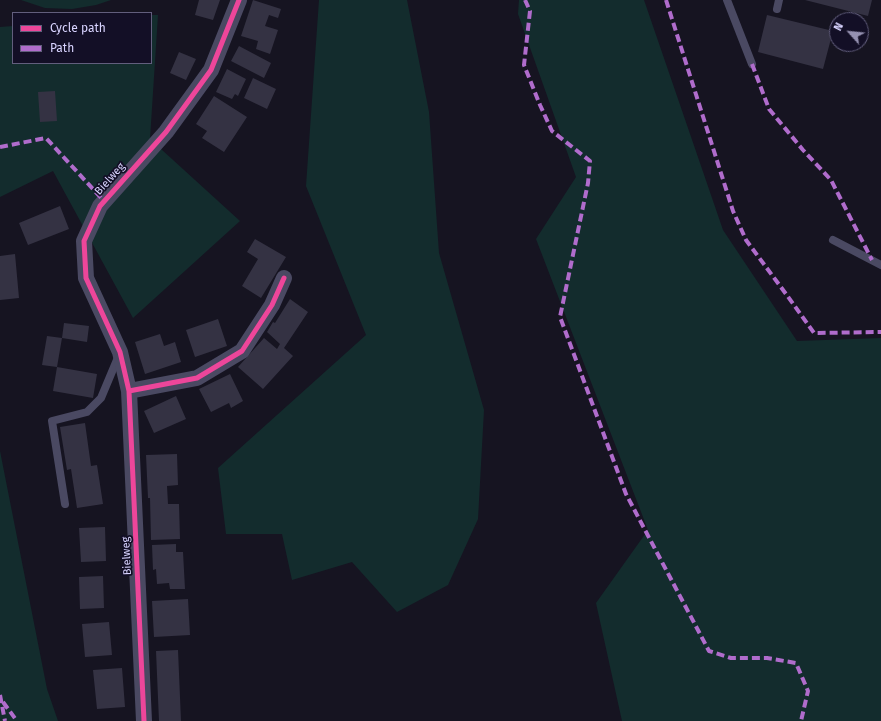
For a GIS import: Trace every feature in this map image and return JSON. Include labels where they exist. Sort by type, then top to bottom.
[{"type":"street","name":"Bielweg","points":[[144,721],[129,390],[120,352],[86,278],[84,241],[100,206],[166,132],[211,70],[238,0]]},
{"type":"street","points":[[129,390],[197,378],[242,351],[272,305],[284,278]]},
{"type":"lane","points":[[727,0],[752,64]]},
{"type":"lane","points":[[777,9],[778,0]]},
{"type":"lane","points":[[833,240],[881,264]]},
{"type":"lane","points":[[65,504],[52,420],[87,412],[92,408],[101,398],[120,352]]},
{"type":"green space","points":[[21,0],[111,0],[96,5],[72,9],[45,8]]},
{"type":"green space","points":[[319,0],[407,0],[429,112],[439,253],[484,410],[478,519],[448,585],[397,612],[352,562],[292,580],[282,534],[226,534],[218,468],[366,335],[306,186]]},
{"type":"green space","points":[[519,0],[644,0],[723,230],[797,341],[881,338],[881,721],[622,721],[596,603],[648,530],[536,239],[576,177],[518,14]]},
{"type":"green space","points":[[152,15],[158,15],[150,139],[240,221],[133,318],[53,171],[0,197],[0,27],[12,26],[12,64],[152,64]]},
{"type":"green space","points":[[0,451],[47,689],[58,721],[0,721]]},
{"type":"building","points":[[199,0],[220,0],[213,20],[195,15]]},
{"type":"building","points":[[253,0],[281,9],[278,18],[269,15],[265,26],[278,30],[270,54],[256,49],[258,41],[241,36]]},
{"type":"building","points":[[805,0],[872,0],[869,12],[852,12]]},
{"type":"building","points":[[767,15],[829,30],[829,46],[823,69],[758,52]]},
{"type":"building","points":[[239,46],[271,63],[264,78],[231,61]]},
{"type":"building","points":[[179,52],[196,59],[186,80],[170,73]]},
{"type":"building","points":[[227,69],[246,79],[238,96],[235,94],[232,99],[216,92]]},
{"type":"building","points":[[253,78],[276,89],[267,109],[244,98]]},
{"type":"building","points":[[55,91],[57,121],[40,122],[38,92]]},
{"type":"building","points":[[214,96],[247,117],[224,152],[202,138],[207,131],[196,124]]},
{"type":"building","points":[[60,206],[69,229],[28,245],[19,223]]},
{"type":"building","points":[[255,239],[286,257],[261,298],[242,286],[258,259],[247,252]]},
{"type":"building","points":[[15,254],[19,298],[0,300],[0,256]]},
{"type":"building","points":[[290,299],[308,312],[284,348],[293,356],[263,389],[238,367],[264,338],[277,349],[280,344],[267,332],[273,322],[275,323]]},
{"type":"building","points":[[218,319],[227,346],[195,357],[186,330]]},
{"type":"building","points":[[64,323],[89,326],[87,342],[62,338]]},
{"type":"building","points":[[160,334],[164,346],[175,342],[181,362],[145,374],[135,342]]},
{"type":"building","points":[[47,336],[62,338],[57,367],[42,365]]},
{"type":"building","points":[[57,367],[97,374],[93,398],[53,391]]},
{"type":"building","points":[[230,374],[243,401],[231,408],[229,403],[211,412],[199,389]]},
{"type":"building","points":[[176,396],[186,419],[154,433],[144,411]]},
{"type":"building","points":[[85,423],[91,466],[97,465],[103,504],[77,508],[71,469],[67,470],[60,427]]},
{"type":"building","points":[[177,454],[178,485],[167,486],[168,504],[179,504],[180,539],[151,540],[150,498],[148,498],[146,455]]},
{"type":"building","points":[[105,527],[106,561],[81,562],[79,528]]},
{"type":"building","points":[[176,544],[176,552],[183,552],[185,589],[170,589],[169,583],[157,584],[156,569],[153,570],[152,545]]},
{"type":"building","points":[[103,576],[104,608],[80,609],[79,577]]},
{"type":"building","points":[[188,599],[190,635],[154,637],[152,601]]},
{"type":"building","points":[[109,622],[112,655],[85,657],[82,624]]},
{"type":"building","points":[[178,650],[181,721],[159,721],[156,651]]},
{"type":"building","points":[[122,668],[125,707],[97,709],[93,670]]},
{"type":"marked path","points":[[525,0],[530,11],[524,65],[540,105],[552,131],[590,161],[588,183],[560,317],[626,494],[709,651],[731,658],[767,658],[796,663],[808,691],[801,721]]},
{"type":"marked path","points":[[666,0],[733,211],[746,240],[814,333],[881,332]]},
{"type":"marked path","points":[[752,64],[769,109],[803,150],[831,180],[872,260]]},
{"type":"marked path","points":[[0,147],[46,138],[104,201]]},
{"type":"marked path","points":[[0,695],[5,721]]},
{"type":"marked path","points":[[3,702],[17,721]]},
{"type":"cycle path","points":[[144,721],[129,391],[120,352],[86,278],[84,241],[100,206],[166,132],[211,70],[239,0]]},
{"type":"cycle path","points":[[129,391],[197,378],[242,351],[272,305],[284,278]]}]
